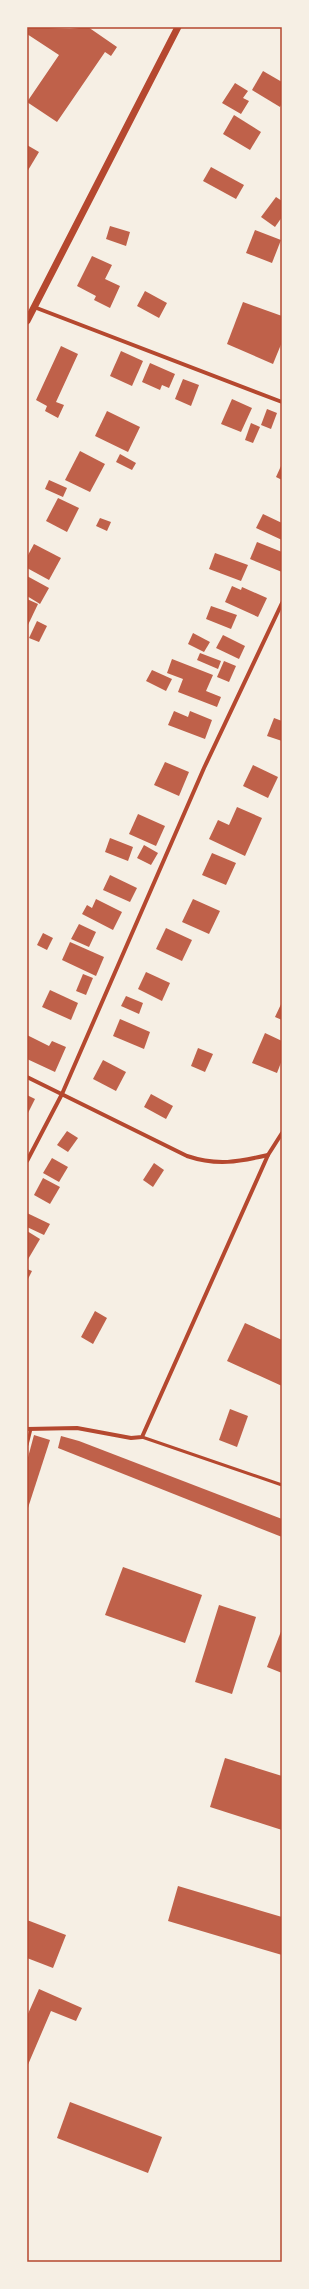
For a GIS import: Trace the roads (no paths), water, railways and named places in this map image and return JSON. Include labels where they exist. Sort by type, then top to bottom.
[{"type":"street","points":[[27,321],[178,27]]},
{"type":"street","points":[[34,306],[282,402]]},
{"type":"street","points":[[27,1161],[62,1094],[204,768],[282,603]]},
{"type":"street","points":[[27,1077],[187,1156],[202,1161],[237,1162],[268,1155]]},
{"type":"street","points":[[29,1429],[77,1428],[131,1438],[142,1437],[268,1155],[282,1133]]},
{"type":"lane","points":[[27,1445],[29,1429]]},
{"type":"lane","points":[[142,1437],[282,1485]]}]
